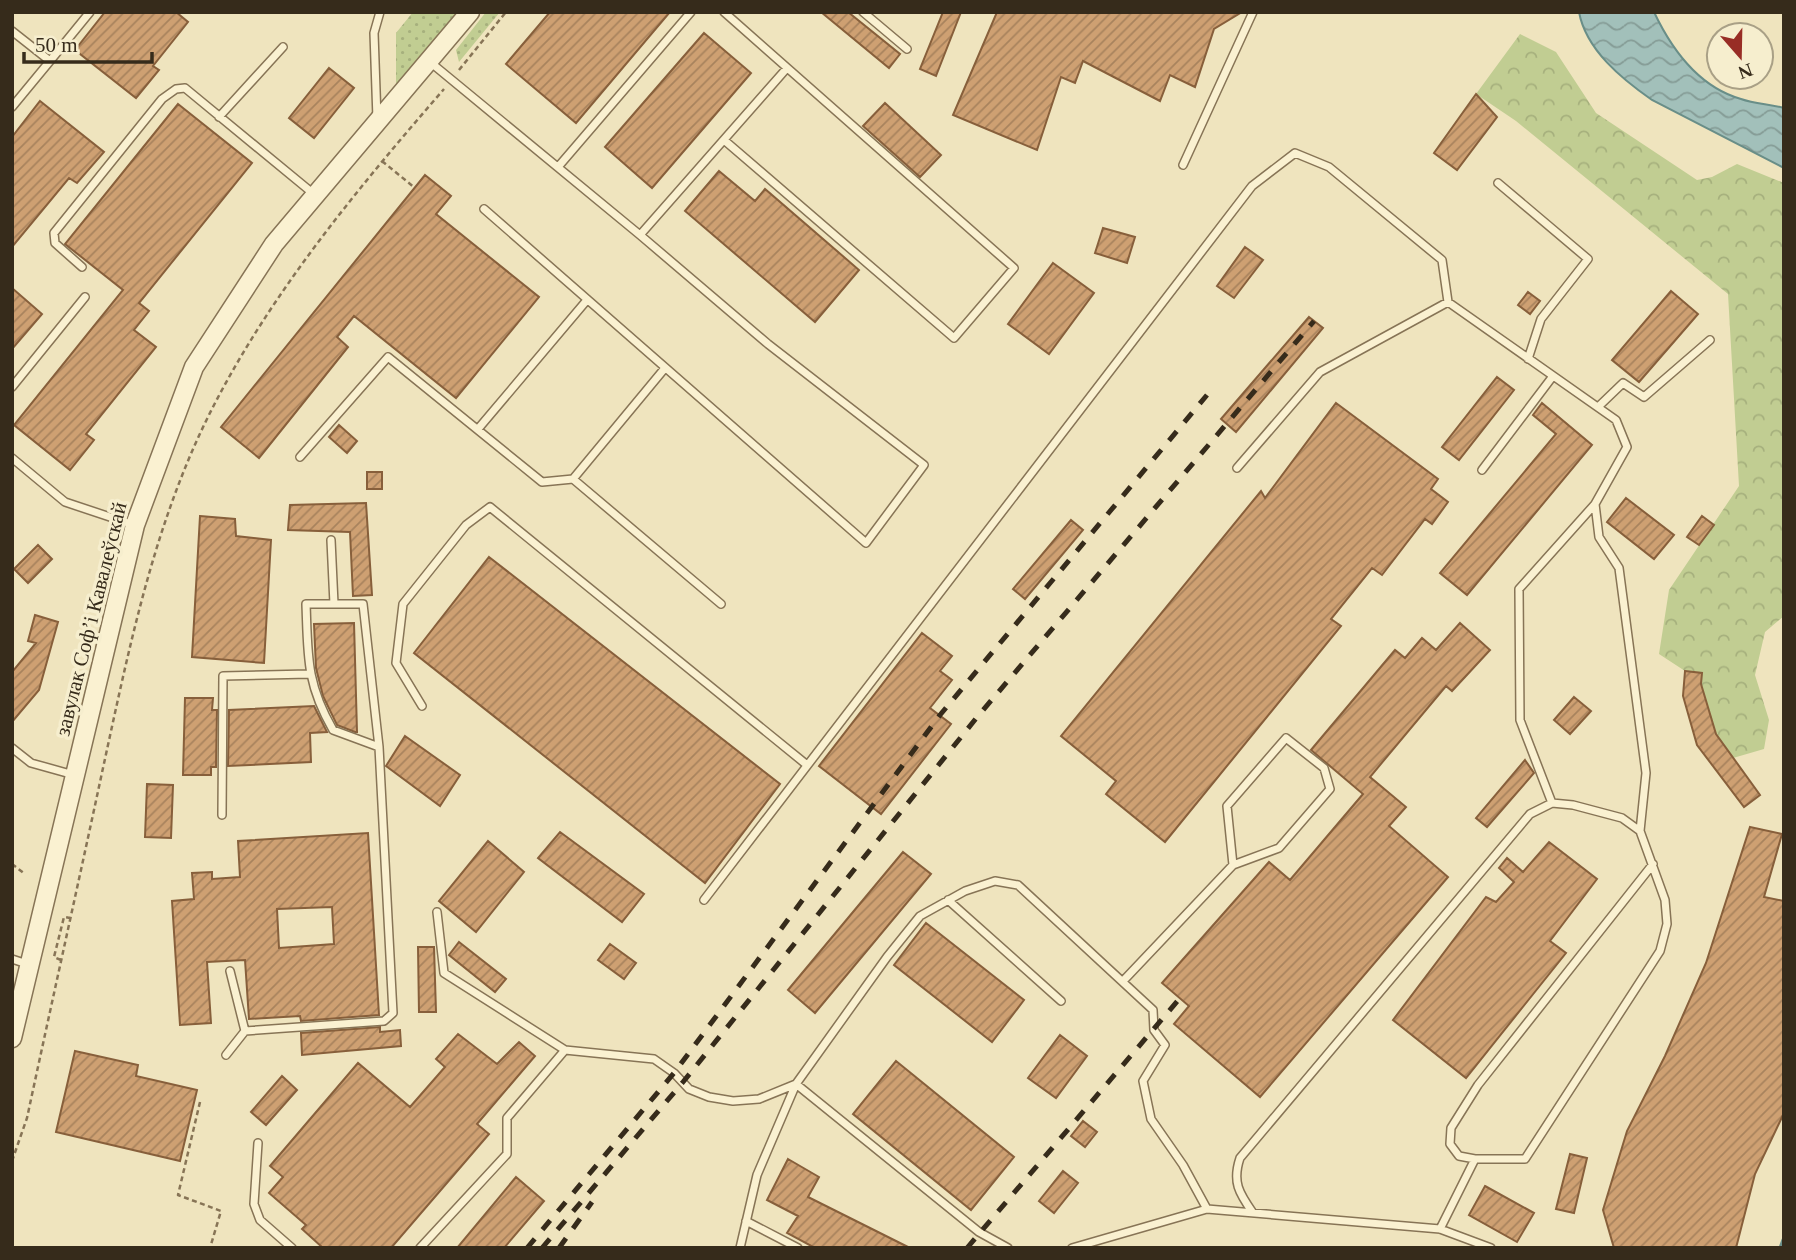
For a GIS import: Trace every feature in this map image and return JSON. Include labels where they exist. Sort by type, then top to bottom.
[{"type":"street","name":"завулак Софʼі Кавалеўскай","points":[[12,1038],[135,525],[194,367],[274,244],[470,12]]},
{"type":"lane","points":[[12,107],[90,12]]},
{"type":"lane","points":[[377,120],[374,33],[380,12]]},
{"type":"lane","points":[[558,167],[691,12]]},
{"type":"lane","points":[[724,12],[1014,268],[954,338],[724,141]]},
{"type":"lane","points":[[863,12],[907,49]]},
{"type":"lane","points":[[1183,165],[1254,12]]},
{"type":"lane","points":[[12,31],[50,61]]},
{"type":"lane","points":[[219,117],[283,47]]},
{"type":"lane","points":[[428,61],[640,234],[768,344],[924,465],[866,543],[484,209]]},
{"type":"lane","points":[[640,234],[787,68]]},
{"type":"lane","points":[[82,267],[55,243],[54,233],[162,99],[176,89],[185,89],[315,195]]},
{"type":"lane","points":[[704,900],[1252,186],[1295,153],[1329,167],[1441,260],[1448,302],[1616,420],[1627,447],[1595,504],[1519,589],[1520,720],[1552,803]]},
{"type":"lane","points":[[1498,183],[1588,259],[1541,319],[1528,359]]},
{"type":"lane","points":[[12,387],[85,297]]},
{"type":"lane","points":[[478,429],[587,300]]},
{"type":"lane","points":[[1237,468],[1320,372],[1448,302]]},
{"type":"lane","points":[[1598,407],[1623,383],[1644,397],[1710,340]]},
{"type":"lane","points":[[300,457],[388,357],[542,482],[573,479],[666,368]]},
{"type":"lane","points":[[1482,470],[1553,376]]},
{"type":"lane","points":[[12,458],[65,502],[135,525]]},
{"type":"lane","points":[[573,479],[721,604]]},
{"type":"lane","points":[[1595,504],[1599,537],[1619,568],[1646,774],[1640,831],[1653,864],[1665,901],[1667,924],[1660,951],[1525,1159],[1475,1160],[1459,1156],[1450,1144],[1451,1128],[1478,1085],[1653,864]]},
{"type":"lane","points":[[422,706],[396,663],[402,604],[466,525],[490,507],[807,765]]},
{"type":"lane","points":[[331,540],[334,604]]},
{"type":"lane","points":[[226,1055],[245,1031],[384,1021],[393,1013],[379,747],[363,604],[306,604],[309,674],[316,700],[333,730],[379,747]]},
{"type":"lane","points":[[222,815],[223,676],[309,674]]},
{"type":"lane","points":[[1124,981],[1233,865],[1279,848],[1331,789],[1324,768],[1286,738],[1227,806],[1233,865]]},
{"type":"lane","points":[[12,748],[31,763],[75,775]]},
{"type":"lane","points":[[1253,1213],[1238,1191],[1235,1174],[1240,1158],[1530,814],[1552,803],[1622,818],[1640,831]]},
{"type":"lane","points":[[740,1248],[757,1175],[796,1084],[920,916],[948,900],[995,881],[1018,885],[1153,1010],[1154,1030],[1165,1045],[1143,1081],[1151,1119],[1183,1165],[1207,1209]]},
{"type":"lane","points":[[948,900],[1061,1001]]},
{"type":"lane","points":[[437,912],[444,973],[565,1050],[654,1059],[674,1073],[689,1090],[733,1101],[759,1099],[796,1084]]},
{"type":"lane","points":[[12,959],[31,965]]},
{"type":"lane","points":[[230,971],[245,1031]]},
{"type":"lane","points":[[420,1248],[507,1154],[508,1118],[565,1050]]},
{"type":"lane","points":[[796,1084],[979,1232],[1008,1248]]},
{"type":"lane","points":[[258,1143],[254,1204],[260,1220],[292,1248]]},
{"type":"lane","points":[[1440,1229],[1475,1160]]},
{"type":"lane","points":[[1072,1248],[1207,1209],[1440,1229],[1491,1248]]},
{"type":"lane","points":[[746,1220],[798,1248]]},
{"type":"path","points":[[12,1161],[27,1118],[138,610],[164,523],[213,407],[258,328],[382,161],[506,12]]},
{"type":"path","points":[[382,161],[415,188]]},
{"type":"path","points":[[12,864],[25,874]]},
{"type":"path","points":[[61,960],[54,957],[64,917],[70,918]]},
{"type":"path","points":[[200,1102],[178,1195],[221,1211],[210,1248]]},
{"type":"green space","points":[[413,12],[462,12],[401,83],[396,84],[396,33]]},
{"type":"green space","points":[[486,12],[500,12],[459,62],[456,50]]},
{"type":"green space","points":[[1520,34],[1556,52],[1596,113],[1697,180],[1712,177],[1737,164],[1784,183],[1784,616],[1765,632],[1755,675],[1769,720],[1764,749],[1733,758],[1716,734],[1685,671],[1659,654],[1669,590],[1739,486],[1728,294],[1516,121],[1476,94]]},
{"type":"water","points":[[1579,12],[1654,12],[1678,53],[1705,80],[1705,91],[1722,91],[1746,101],[1784,108],[1784,168],[1652,100],[1607,62],[1589,39]]},
{"type":"building","points":[[105,12],[176,12],[188,22],[153,66],[159,70],[136,98],[75,50]]},
{"type":"building","points":[[550,12],[670,12],[576,123],[506,64]]},
{"type":"building","points":[[821,12],[848,12],[900,54],[889,68]]},
{"type":"building","points":[[943,12],[961,12],[936,76],[920,69]]},
{"type":"building","points":[[997,12],[1242,12],[1214,29],[1195,87],[1170,75],[1160,101],[1083,61],[1075,83],[1061,77],[1037,150],[953,115]]},
{"type":"building","points":[[704,33],[751,73],[652,188],[605,147]]},
{"type":"building","points":[[329,68],[354,88],[314,138],[289,118]]},
{"type":"building","points":[[1476,94],[1497,117],[1457,170],[1434,153]]},
{"type":"building","points":[[40,101],[104,152],[77,183],[69,178],[12,247],[12,137]]},
{"type":"building","points":[[885,103],[941,155],[920,177],[863,126]]},
{"type":"building","points":[[178,104],[252,163],[139,303],[149,311],[134,330],[156,347],[86,434],[94,440],[70,470],[14,425],[123,290],[65,244]]},
{"type":"building","points":[[719,171],[755,201],[765,189],[859,270],[815,322],[685,211]]},
{"type":"building","points":[[425,175],[451,196],[436,214],[539,297],[456,398],[354,316],[337,337],[348,347],[259,458],[221,427]]},
{"type":"building","points":[[1103,228],[1135,237],[1127,263],[1095,253]]},
{"type":"building","points":[[1245,247],[1263,260],[1234,298],[1217,286]]},
{"type":"building","points":[[1053,263],[1094,293],[1049,354],[1008,324]]},
{"type":"building","points":[[12,288],[42,314],[12,349]]},
{"type":"building","points":[[1671,291],[1698,314],[1639,382],[1612,360]]},
{"type":"building","points":[[1528,292],[1540,301],[1530,314],[1518,305]]},
{"type":"building","points":[[1309,317],[1323,328],[1236,432],[1221,419]]},
{"type":"building","points":[[1497,377],[1514,390],[1459,460],[1442,447]]},
{"type":"building","points":[[1336,403],[1438,479],[1431,489],[1448,502],[1432,524],[1425,519],[1382,575],[1372,568],[1331,619],[1341,626],[1165,842],[1106,794],[1116,781],[1061,736],[1261,491],[1265,498]]},
{"type":"building","points":[[1542,403],[1592,445],[1467,595],[1440,573],[1556,434],[1533,415]]},
{"type":"building","points":[[339,425],[357,441],[347,453],[329,437]]},
{"type":"building","points":[[367,472],[382,472],[382,489],[367,489]]},
{"type":"building","points":[[1626,498],[1674,535],[1654,559],[1607,522]]},
{"type":"building","points":[[366,503],[372,595],[353,596],[350,532],[288,530],[290,505]]},
{"type":"building","points":[[200,516],[235,519],[236,536],[271,540],[264,663],[192,657]]},
{"type":"building","points":[[1702,516],[1714,525],[1699,545],[1687,537]]},
{"type":"building","points":[[1071,520],[1083,530],[1025,599],[1013,589]]},
{"type":"building","points":[[38,545],[52,559],[28,583],[14,569]]},
{"type":"building","points":[[489,557],[780,784],[705,883],[414,653]]},
{"type":"building","points":[[35,615],[58,622],[39,690],[12,722],[12,672],[36,643],[28,641]]},
{"type":"building","points":[[354,623],[357,732],[337,725],[323,696],[316,668],[314,624]]},
{"type":"building","points":[[1460,623],[1490,650],[1452,691],[1446,686],[1370,777],[1406,807],[1389,826],[1448,877],[1260,1097],[1174,1024],[1189,1006],[1162,983],[1269,862],[1290,880],[1363,794],[1311,750],[1395,650],[1405,658],[1422,638],[1436,650]]},
{"type":"building","points":[[922,633],[952,656],[940,671],[952,680],[930,708],[951,724],[881,814],[819,766]]},
{"type":"building","points":[[1685,671],[1702,673],[1701,684],[1716,734],[1760,795],[1744,807],[1697,745],[1683,696]]},
{"type":"building","points":[[1574,697],[1591,711],[1570,734],[1554,720]]},
{"type":"building","points":[[185,698],[213,698],[212,710],[217,710],[216,767],[211,767],[211,775],[183,775]]},
{"type":"building","points":[[314,706],[327,732],[310,733],[311,762],[228,766],[229,710]]},
{"type":"building","points":[[405,736],[460,775],[440,806],[386,766]]},
{"type":"building","points":[[1525,760],[1534,773],[1487,827],[1476,818]]},
{"type":"building","points":[[147,784],[173,785],[171,838],[145,837]]},
{"type":"building","points":[[1750,827],[1782,834],[1764,897],[1784,901],[1784,1113],[1755,1174],[1736,1248],[1614,1248],[1603,1210],[1627,1131],[1665,1056],[1706,963]]},
{"type":"building","points":[[560,832],[644,894],[622,922],[538,858]]},
{"type":"building","points":[[368,833],[379,1015],[301,1021],[300,1016],[249,1019],[245,960],[207,962],[211,1023],[180,1025],[172,901],[194,899],[192,873],[212,872],[212,879],[240,877],[238,841]],"holes":[[[332,907],[334,944],[279,948],[277,909]]]},
{"type":"building","points":[[488,841],[524,872],[476,932],[439,901]]},
{"type":"building","points":[[1549,842],[1597,879],[1550,941],[1566,953],[1466,1078],[1393,1020],[1486,897],[1496,902],[1514,882],[1499,868],[1507,858],[1523,872]]},
{"type":"building","points":[[903,852],[931,874],[815,1013],[788,990]]},
{"type":"building","points":[[926,923],[1024,1000],[992,1042],[894,965]]},
{"type":"building","points":[[459,942],[506,979],[495,992],[449,955]]},
{"type":"building","points":[[610,944],[636,963],[624,979],[598,960]]},
{"type":"building","points":[[418,947],[434,947],[436,1012],[419,1012]]},
{"type":"building","points":[[380,1027],[380,1032],[400,1030],[401,1046],[302,1055],[301,1033]]},
{"type":"building","points":[[458,1034],[497,1064],[519,1042],[535,1056],[477,1124],[489,1134],[391,1248],[323,1248],[302,1229],[306,1225],[269,1193],[283,1177],[270,1166],[358,1063],[410,1107],[445,1067],[436,1059]]},
{"type":"building","points":[[1060,1035],[1087,1056],[1056,1098],[1028,1078]]},
{"type":"building","points":[[75,1051],[138,1065],[136,1076],[197,1090],[180,1161],[56,1132]]},
{"type":"building","points":[[896,1061],[1014,1157],[971,1210],[853,1114]]},
{"type":"building","points":[[282,1076],[297,1090],[266,1125],[251,1112]]},
{"type":"building","points":[[1083,1121],[1097,1132],[1085,1147],[1071,1136]]},
{"type":"building","points":[[1570,1154],[1587,1158],[1574,1213],[1556,1209]]},
{"type":"building","points":[[788,1159],[819,1177],[808,1197],[910,1248],[815,1248],[787,1233],[798,1216],[767,1200]]},
{"type":"building","points":[[1063,1171],[1078,1183],[1054,1213],[1039,1201]]},
{"type":"building","points":[[516,1177],[544,1201],[504,1248],[457,1248]]},
{"type":"building","points":[[1485,1186],[1534,1213],[1517,1242],[1469,1215]]},
{"type":"waterway","points":[[1781,1248],[1784,1240]]},
{"type":"railway","points":[[542,1248],[683,1082],[978,716],[1314,321]]},
{"type":"railway","points":[[527,1248],[674,1073],[940,715],[1207,395]]},
{"type":"railway","points":[[967,1248],[1180,998]]},
{"type":"railway","points":[[559,1248],[592,1202]]}]
